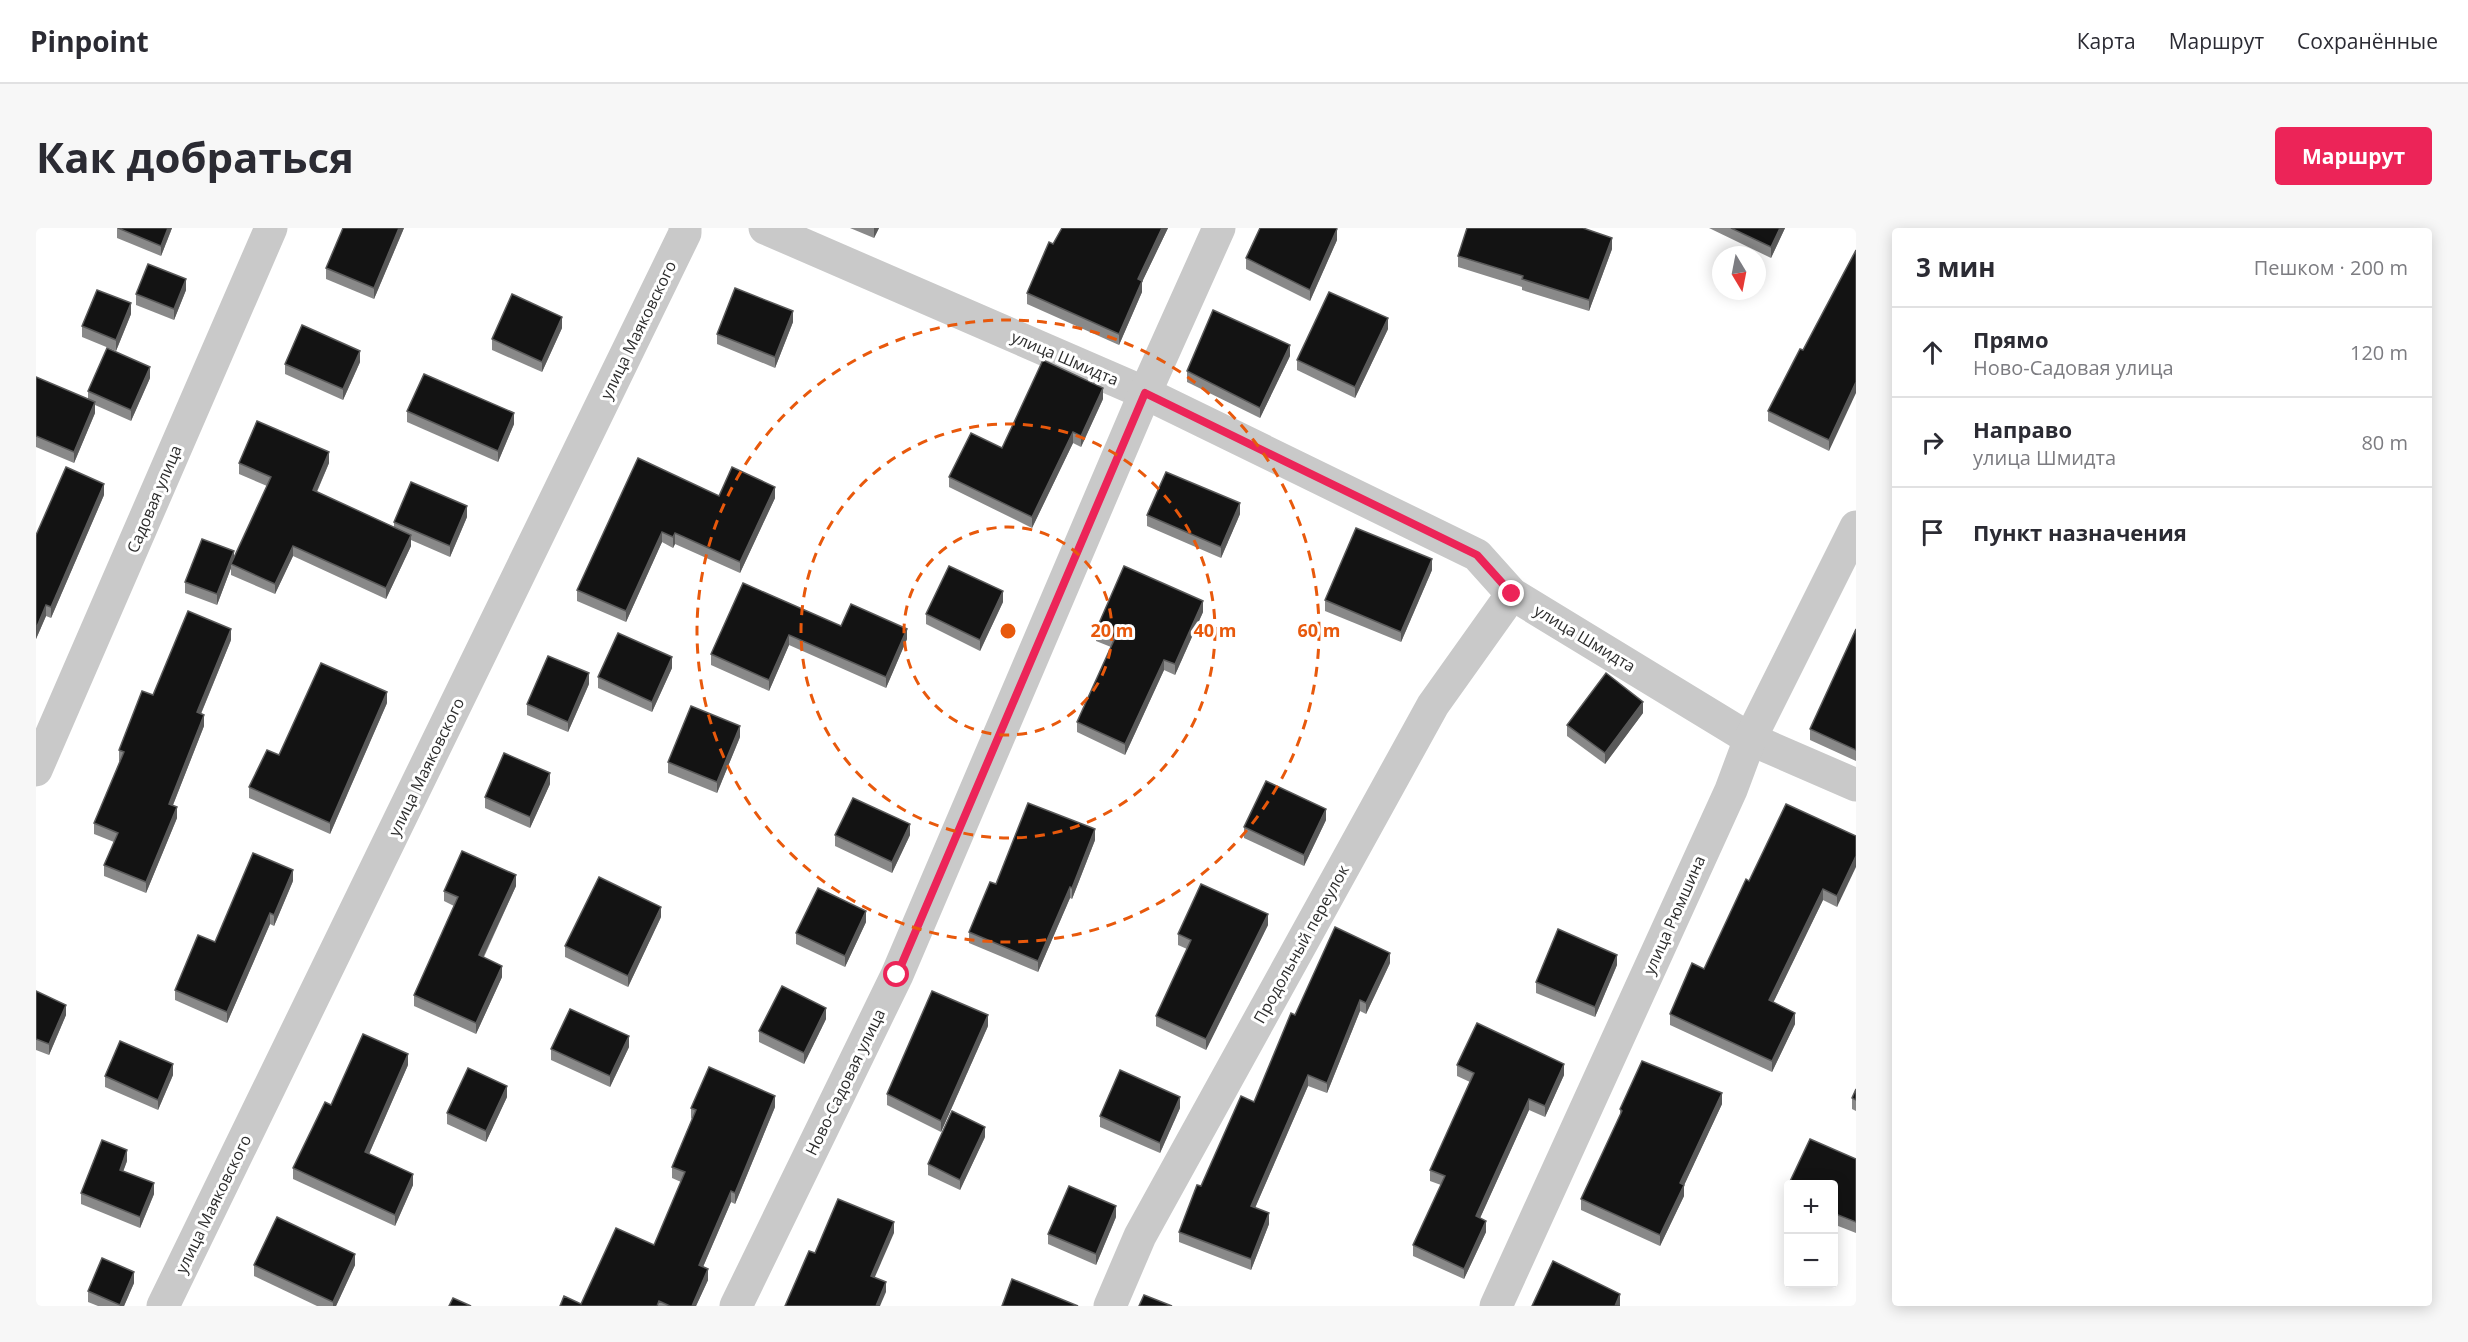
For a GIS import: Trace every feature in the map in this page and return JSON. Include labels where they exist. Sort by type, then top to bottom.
[{"type":"street","name":"Садовая улица","points":[[36,770],[271,228]]},
{"type":"street","name":"улица Маяковского","points":[[163,1306],[686,234],[685,228]]},
{"type":"street","name":"улица Шмидта","points":[[765,228],[1145,393],[1477,555],[1512,594],[1750,740],[1856,785]]},
{"type":"street","name":"Ново-Садовая улица","points":[[736,1306],[897,975],[1145,393],[1219,228]]},
{"type":"street","name":"улица Рюмшина","points":[[1496,1306],[1726,801],[1750,740],[1856,527]]},
{"type":"street","name":"Продольный переулок","points":[[1110,1306],[1140,1236],[1433,705],[1512,594]]},
{"type":"building","points":[[118,228],[168,228],[161,246]]},
{"type":"building","points":[[343,228],[399,228],[374,288],[326,268]]},
{"type":"building","points":[[1062,228],[1162,228],[1138,279],[1142,281],[1119,334],[1027,293],[1049,242],[1053,244]]},
{"type":"building","points":[[1260,228],[1337,229],[1310,290],[1246,258]]},
{"type":"building","points":[[1467,228],[1583,228],[1612,238],[1589,300],[1458,256]]},
{"type":"building","points":[[1731,228],[1780,228],[1771,247]]},
{"type":"building","points":[[1856,250],[1856,382],[1829,440],[1768,411]]},
{"type":"building","points":[[148,264],[186,279],[174,309],[136,294]]},
{"type":"building","points":[[735,288],[793,311],[775,357],[717,334]]},
{"type":"building","points":[[97,290],[131,303],[116,340],[82,326]]},
{"type":"building","points":[[1329,292],[1388,318],[1355,387],[1297,360]]},
{"type":"building","points":[[512,294],[562,317],[542,362],[492,339]]},
{"type":"building","points":[[1213,310],[1290,345],[1260,408],[1187,371]]},
{"type":"building","points":[[302,325],[360,351],[343,389],[285,364]]},
{"type":"building","points":[[107,348],[150,367],[131,410],[88,391]]},
{"type":"building","points":[[1043,360],[1103,388],[1081,436],[1073,432],[1032,517],[949,477],[971,433],[1002,448]]},
{"type":"building","points":[[424,374],[514,413],[498,451],[407,411]]},
{"type":"building","points":[[36,377],[95,402],[74,452],[36,436]]},
{"type":"building","points":[[257,421],[329,452],[313,490],[411,535],[386,588],[293,546],[275,584],[231,564],[271,477],[239,463]]},
{"type":"building","points":[[638,458],[719,496],[732,467],[775,487],[740,562],[675,533],[673,537],[662,532],[626,611],[577,590]]},
{"type":"building","points":[[66,467],[104,484],[51,607],[46,605],[36,629],[36,535]]},
{"type":"building","points":[[1166,472],[1240,503],[1221,547],[1147,515]]},
{"type":"building","points":[[411,482],[467,506],[450,546],[394,522]]},
{"type":"building","points":[[1356,528],[1432,559],[1401,632],[1325,600]]},
{"type":"building","points":[[202,539],[234,551],[217,594],[185,582]]},
{"type":"building","points":[[949,566],[1003,591],[980,640],[926,614]]},
{"type":"building","points":[[1124,566],[1203,601],[1175,664],[1164,660],[1125,744],[1077,722],[1115,638],[1096,630]]},
{"type":"building","points":[[743,583],[841,626],[851,604],[907,629],[886,677],[789,635],[769,680],[711,654]]},
{"type":"building","points":[[188,611],[231,629],[197,712],[204,715],[169,804],[177,807],[146,882],[104,865],[118,833],[94,823],[124,752],[119,750],[142,691],[153,695]]},
{"type":"building","points":[[1856,629],[1856,750],[1810,729]]},
{"type":"building","points":[[618,633],[672,657],[652,702],[598,677]]},
{"type":"building","points":[[548,656],[589,673],[568,722],[527,704]]},
{"type":"building","points":[[321,663],[387,692],[330,823],[249,787],[267,750],[279,755]]},
{"type":"building","points":[[1606,673],[1643,702],[1605,753],[1567,725]]},
{"type":"building","points":[[691,706],[740,726],[717,782],[668,762]]},
{"type":"building","points":[[504,753],[550,773],[530,817],[485,797]]},
{"type":"building","points":[[1266,781],[1326,809],[1304,855],[1244,827]]},
{"type":"building","points":[[853,798],[910,824],[892,862],[835,835]]},
{"type":"building","points":[[1028,803],[1095,829],[1072,888],[1070,887],[1038,961],[969,932],[990,882],[996,884]]},
{"type":"building","points":[[1786,804],[1856,836],[1856,856],[1837,896],[1823,889],[1769,1000],[1795,1013],[1772,1061],[1670,1014],[1692,963],[1704,969],[1746,879],[1749,881]]},
{"type":"building","points":[[462,851],[516,875],[479,955],[502,966],[476,1023],[414,995],[458,897],[444,891]]},
{"type":"building","points":[[253,853],[293,870],[274,915],[270,913],[227,1012],[175,990],[198,935],[215,942]]},
{"type":"building","points":[[599,877],[661,907],[628,976],[565,946]]},
{"type":"building","points":[[1201,884],[1268,914],[1206,1039],[1156,1016],[1191,940],[1178,934]]},
{"type":"building","points":[[818,888],[866,911],[845,956],[796,933]]},
{"type":"building","points":[[1335,927],[1390,953],[1366,1003],[1360,1000],[1327,1083],[1308,1075],[1251,1206],[1269,1213],[1251,1259],[1179,1232],[1197,1185],[1201,1186],[1241,1096],[1254,1102],[1291,1013],[1295,1015]]},
{"type":"building","points":[[1558,929],[1617,955],[1595,1007],[1536,982]]},
{"type":"building","points":[[782,986],[826,1008],[804,1053],[759,1031]]},
{"type":"building","points":[[36,991],[66,1005],[49,1044],[36,1039]]},
{"type":"building","points":[[932,991],[988,1015],[941,1121],[887,1094]]},
{"type":"building","points":[[570,1009],[629,1036],[610,1076],[551,1049]]},
{"type":"building","points":[[1477,1023],[1564,1064],[1545,1106],[1529,1099],[1476,1216],[1486,1221],[1464,1269],[1413,1245],[1445,1176],[1430,1170],[1474,1073],[1457,1065]]},
{"type":"building","points":[[363,1034],[408,1054],[365,1152],[413,1174],[395,1215],[293,1168],[325,1102],[331,1105]]},
{"type":"building","points":[[120,1041],[173,1064],[158,1100],[105,1076]]},
{"type":"building","points":[[1642,1061],[1722,1093],[1680,1183],[1684,1185],[1660,1235],[1581,1199],[1622,1111],[1620,1109]]},
{"type":"building","points":[[709,1067],[775,1096],[735,1193],[731,1191],[699,1265],[708,1269],[692,1306],[670,1306],[659,1301],[657,1306],[560,1306],[564,1296],[581,1304],[616,1228],[654,1245],[685,1172],[672,1167],[696,1110],[691,1108]]},
{"type":"building","points":[[468,1068],[507,1086],[486,1131],[447,1113]]},
{"type":"building","points":[[1120,1070],[1180,1097],[1160,1143],[1100,1116]]},
{"type":"building","points":[[952,1111],[985,1127],[960,1180],[928,1164]]},
{"type":"building","points":[[1810,1139],[1856,1159],[1856,1222],[1838,1215],[1838,1180],[1790,1180]]},
{"type":"building","points":[[102,1140],[127,1150],[120,1170],[154,1183],[140,1217],[81,1193]]},
{"type":"building","points":[[1069,1186],[1116,1206],[1096,1254],[1048,1234]]},
{"type":"building","points":[[838,1199],[894,1222],[871,1276],[886,1282],[876,1306],[785,1306],[809,1251],[815,1253]]},
{"type":"building","points":[[277,1217],[355,1254],[333,1302],[254,1265]]},
{"type":"building","points":[[102,1258],[134,1272],[120,1305],[88,1291]]},
{"type":"building","points":[[1553,1261],[1620,1294],[1615,1306],[1532,1306]]},
{"type":"building","points":[[1012,1279],[1078,1306],[1002,1306]]},
{"type":"building","points":[[1144,1295],[1172,1306],[1139,1306]]},
{"type":"building","points":[[453,1298],[471,1306],[449,1306]]},
{"type":"route","points":[[897,975],[1145,393],[1477,555],[1512,594]]}]
